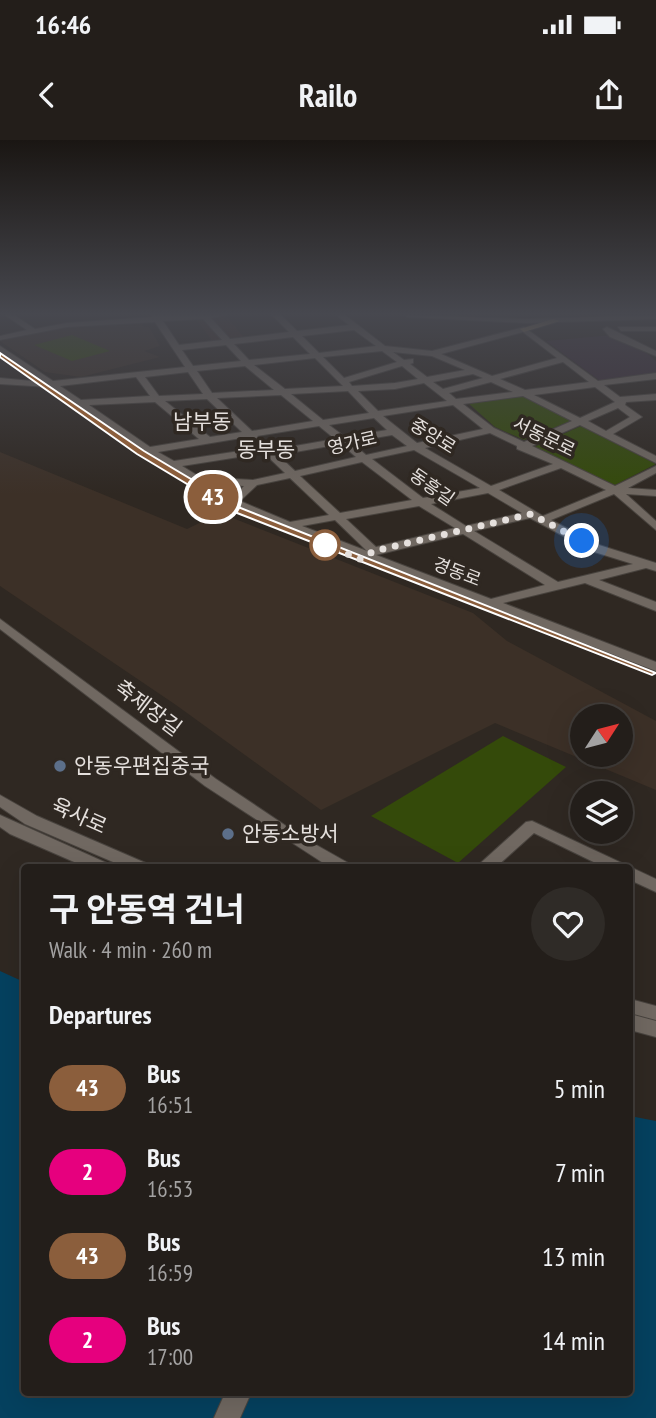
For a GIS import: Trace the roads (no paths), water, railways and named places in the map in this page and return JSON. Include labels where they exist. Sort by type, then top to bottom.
[{"type":"street","name":"경동로","points":[[30,375],[232,505],[367,555],[656,673]]},
{"type":"street","name":"경동로","points":[[33,375],[172,472],[232,505],[367,555]]},
{"type":"street","points":[[139,375],[158,398],[208,441]]},
{"type":"street","points":[[0,381],[46,385],[142,375]]},
{"type":"street","points":[[195,375],[209,396],[338,517],[367,555],[462,529],[537,517],[615,490],[656,469]]},
{"type":"street","name":"동흥길","points":[[261,375],[422,503],[555,586]]},
{"type":"street","name":"중앙로","points":[[336,375],[394,432],[489,491],[595,548],[653,564]]},
{"type":"street","points":[[346,385],[373,375]]},
{"type":"street","name":"서동문로","points":[[421,375],[491,430],[615,490],[656,527]]},
{"type":"street","points":[[77,403],[430,381],[459,375]]},
{"type":"street","points":[[485,375],[653,454]]},
{"type":"street","points":[[443,392],[510,375]]},
{"type":"street","points":[[586,375],[637,416],[607,434]]},
{"type":"street","points":[[148,450],[456,402],[656,376]]},
{"type":"street","points":[[522,447],[620,403],[656,397]]},
{"type":"street","name":"영가로","points":[[194,480],[253,483],[491,430]]},
{"type":"street","points":[[170,465],[394,432]]},
{"type":"street","points":[[288,525],[489,491],[559,465]]},
{"type":"street","points":[[232,505],[253,483]]},
{"type":"street","points":[[615,490],[656,494]]},
{"type":"street","points":[[486,605],[584,578],[653,564]]},
{"type":"street","points":[[584,578],[656,607]]},
{"type":"street","name":"경동로","points":[[486,605],[656,667]]},
{"type":"street","name":"축제장길","points":[[0,623],[205,780],[256,815],[337,864]]},
{"type":"street","name":"육사로","points":[[0,800],[31,820],[133,864]]},
{"type":"street","name":"육사로","points":[[0,820],[16,830],[94,864]]},
{"type":"street","points":[[489,864],[532,826],[612,864]]},
{"type":"street","points":[[633,874],[656,886]]},
{"type":"street","points":[[633,1007],[656,1013]]},
{"type":"street","points":[[633,1023],[656,1029]]},
{"type":"street","points":[[227,1418],[237,1396]]},
{"type":"water","points":[[0,971],[21,981],[21,1396],[633,1396],[633,1117],[656,1121],[656,1418],[0,1418]]},
{"type":"place","name":"안동우편집중국","points":[[60,766]]},
{"type":"place","name":"안동소방서","points":[[228,834]]},
{"type":"district","name":"남부동","points":[[202,422]]},
{"type":"district","name":"동부동","points":[[266,450]]}]
